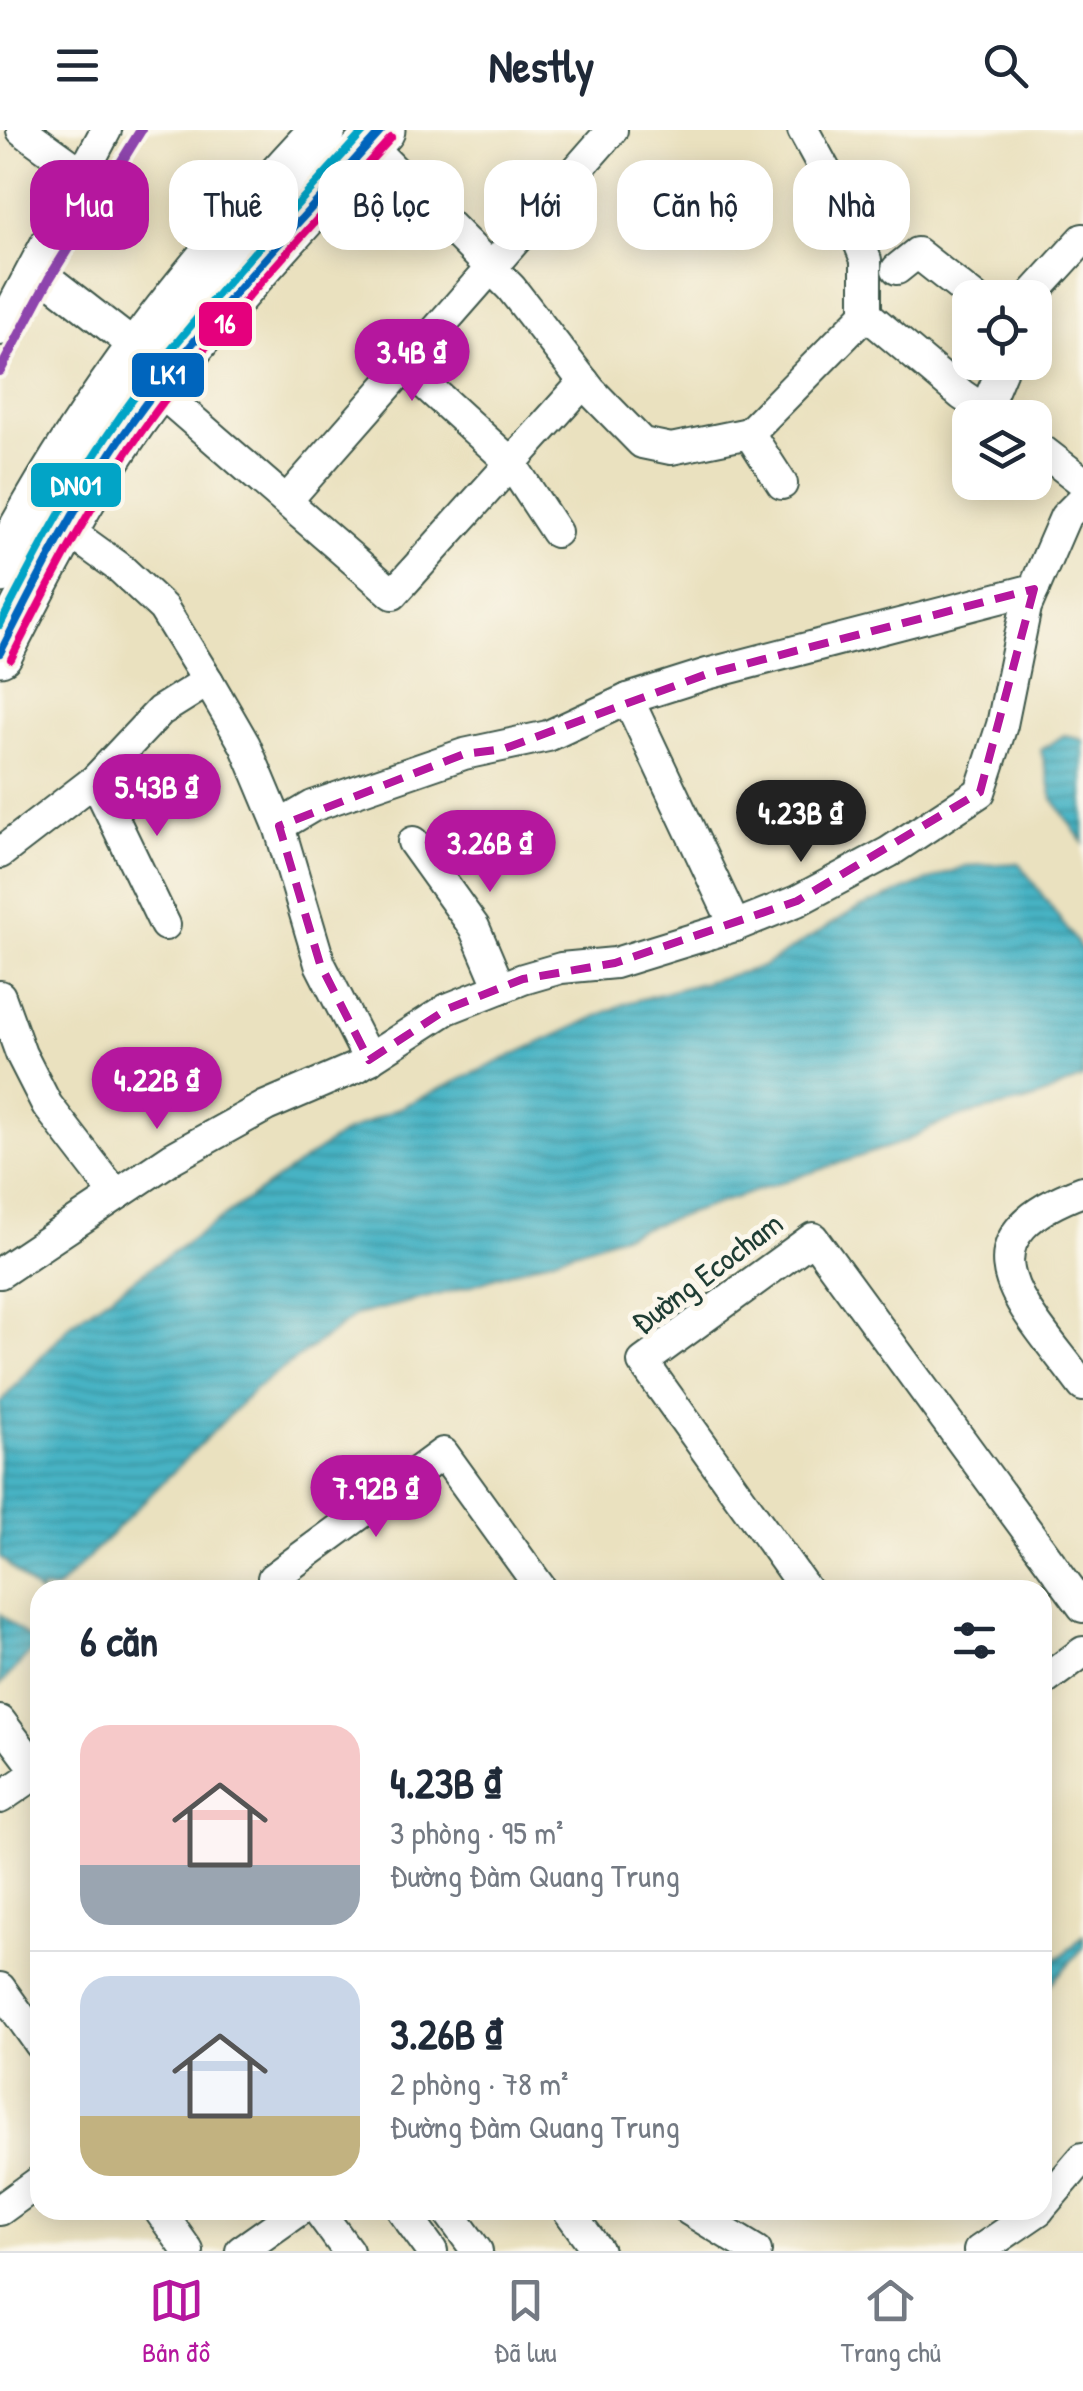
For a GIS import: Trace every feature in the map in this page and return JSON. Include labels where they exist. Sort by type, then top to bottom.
[{"type":"highway","points":[[0,653],[66,530],[323,130]]},
{"type":"highway","points":[[0,570],[61,460],[137,348],[375,138]]},
{"type":"street","points":[[22,130],[64,160]]},
{"type":"street","points":[[90,160],[106,130]]},
{"type":"street","points":[[288,499],[612,130]]},
{"type":"street","points":[[375,138],[584,382],[634,435],[659,449],[749,433],[866,314],[866,260],[843,203],[803,130]]},
{"type":"street","points":[[1045,280],[1083,239]]},
{"type":"street","points":[[0,330],[20,273],[35,250]]},
{"type":"street","points":[[897,270],[916,252],[952,281]]},
{"type":"street","points":[[20,273],[137,348]]},
{"type":"street","points":[[866,314],[973,400]]},
{"type":"street","points":[[405,366],[510,462],[556,532]]},
{"type":"street","points":[[158,390],[393,594],[584,382]]},
{"type":"street","points":[[749,433],[782,484]]},
{"type":"street","points":[[1052,458],[1083,482]]},
{"type":"street","points":[[0,1272],[114,1192],[266,1106],[363,1063],[447,1009],[560,968],[615,963],[735,926],[797,901],[890,852],[980,792],[1002,726],[1026,607],[1065,517],[1083,499]]},
{"type":"street","points":[[66,530],[120,568],[163,608],[208,681],[244,746],[280,826],[320,964],[363,1063]]},
{"type":"street","points":[[280,826],[313,806],[464,754],[548,736],[628,699],[1034,589]]},
{"type":"street","points":[[0,853],[94,780],[139,729],[208,681]]},
{"type":"street","points":[[628,699],[735,926]]},
{"type":"street","points":[[94,780],[165,925]]},
{"type":"street","points":[[414,842],[474,927],[500,988]]},
{"type":"street","points":[[0,996],[21,1054],[47,1104],[114,1192]]},
{"type":"street","points":[[1083,1192],[1048,1204],[1018,1231],[1007,1257],[1010,1284],[1083,1386]]},
{"type":"street","name":"Đường Ecocham","points":[[799,1580],[643,1362],[812,1238],[1083,1608]]},
{"type":"street","points":[[275,1580],[443,1453],[535,1580]]},
{"type":"street","points":[[1052,1675],[1083,1652]]},
{"type":"street","points":[[0,1721],[30,1761]]},
{"type":"street","points":[[0,1798],[30,1779]]},
{"type":"street","points":[[0,1988],[30,2030]]},
{"type":"street","points":[[1052,2195],[1083,2158]]},
{"type":"street","points":[[0,2208],[30,2188]]},
{"type":"street","points":[[166,2220],[188,2251]]},
{"type":"street","points":[[241,2251],[285,2220]]},
{"type":"street","points":[[325,2220],[348,2251]]},
{"type":"street","points":[[409,2220],[432,2251]]},
{"type":"street","points":[[454,2220],[477,2251]]},
{"type":"street","points":[[575,2220],[598,2251]]},
{"type":"street","points":[[705,2220],[756,2251]]},
{"type":"street","points":[[979,2251],[1024,2220]]},
{"type":"highlighted area","points":[[1034,589],[980,792],[797,901],[615,963],[523,979],[447,1009],[369,1060],[320,964],[279,826],[464,754],[503,749],[707,674]]},
{"type":"water","points":[[1064,735],[1083,740],[1083,843],[1053,799],[1041,750]]},
{"type":"water","points":[[1019,863],[1083,951],[1083,1078],[1031,1100],[949,1120],[906,1141],[457,1290],[356,1315],[255,1389],[66,1580],[30,1580],[30,1586],[0,1557],[0,1403],[73,1322],[340,1135],[626,1003],[762,967],[856,909],[965,866]]},
{"type":"water","points":[[0,1614],[30,1639],[30,1653],[0,1685]]},
{"type":"water","points":[[1083,1936],[1083,1948],[1052,1982],[1052,1961]]},
{"type":"transit line","points":[[0,371],[49,279],[141,130]]},
{"type":"transit line","name":"DN01","points":[[0,625],[72,491],[122,414],[209,304],[365,130]]},
{"type":"transit line","name":"LK1","points":[[0,653],[79,505],[133,421],[222,308],[382,130]]},
{"type":"transit line","name":"16","points":[[11,659],[90,512],[144,428],[232,315],[391,138]]}]
